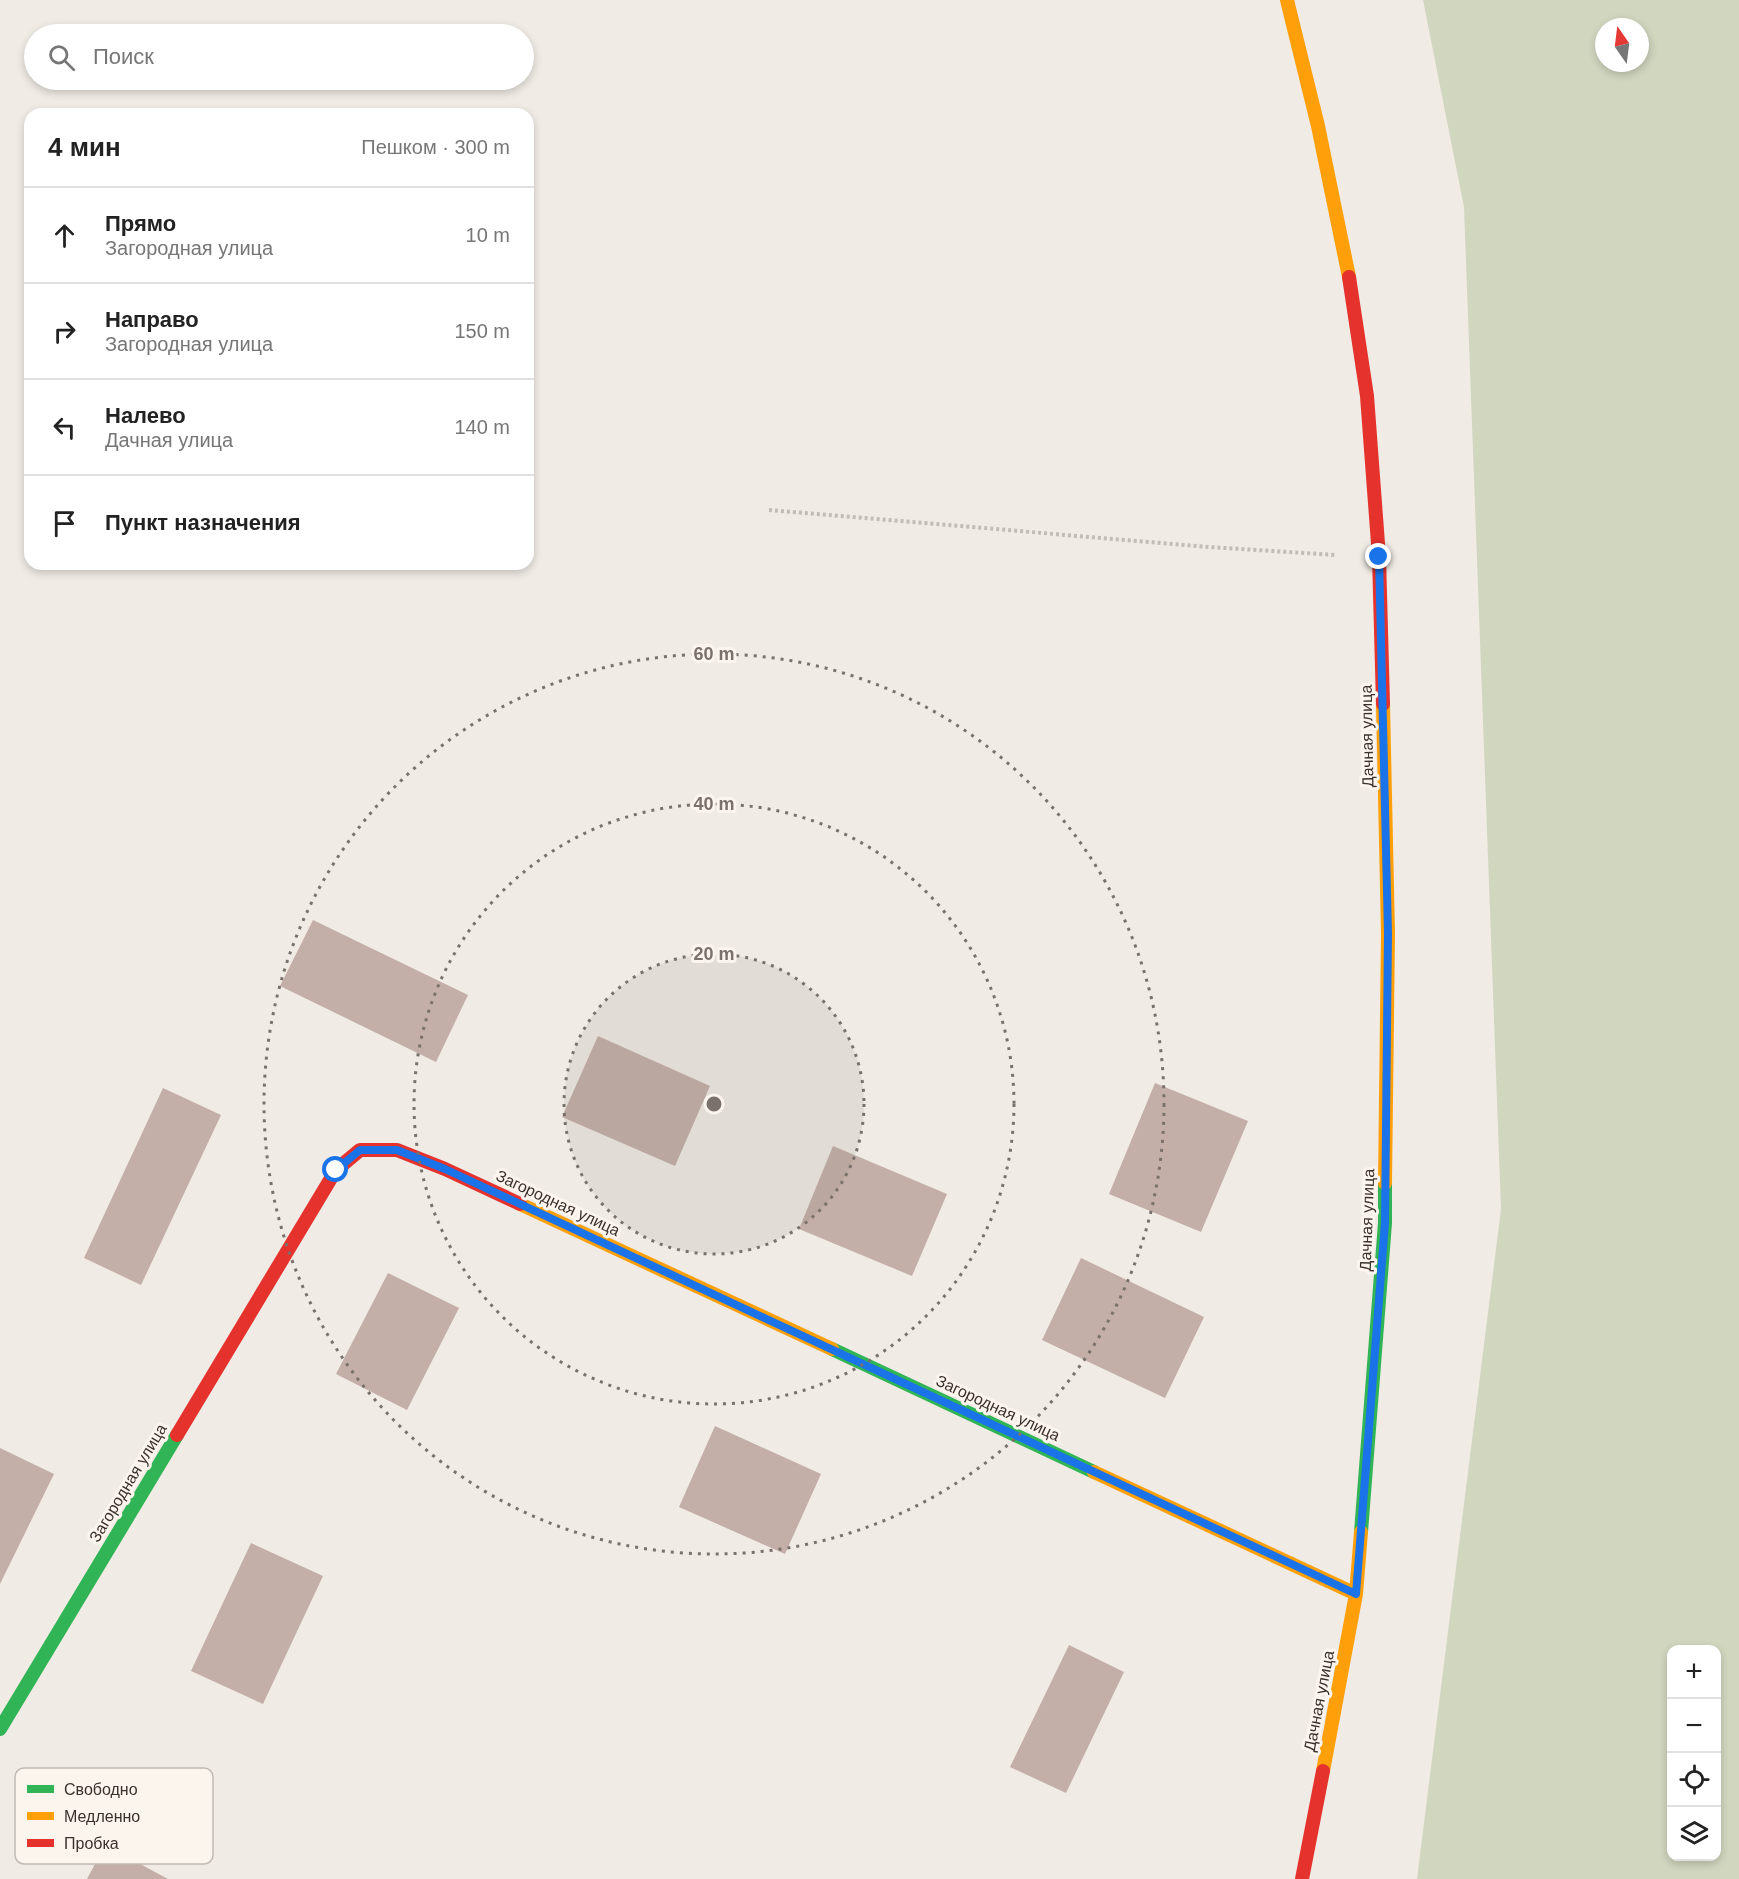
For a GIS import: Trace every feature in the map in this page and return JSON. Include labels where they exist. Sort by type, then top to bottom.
[{"type":"street","name":"Дачная улица","points":[[1287,0],[1318,126],[1349,276],[1367,396],[1379,557],[1388,933],[1385,1223],[1356,1594],[1302,1879]]},
{"type":"street","name":"Загородная улица","points":[[0,1729],[336,1170],[360,1150],[397,1150],[445,1169],[1356,1594]]},
{"type":"path","points":[[769,510],[1209,547],[1379,557]]},
{"type":"green space","points":[[1423,0],[1739,0],[1739,1879],[1417,1879],[1501,1209],[1464,207]]},
{"type":"building","points":[[313,920],[468,995],[436,1062],[280,986]]},
{"type":"building","points":[[598,1036],[710,1086],[675,1166],[562,1117]]},
{"type":"building","points":[[1155,1083],[1248,1121],[1201,1232],[1109,1194]]},
{"type":"building","points":[[163,1088],[221,1115],[141,1285],[84,1258]]},
{"type":"building","points":[[833,1146],[947,1194],[912,1276],[799,1229]]},
{"type":"building","points":[[1081,1258],[1204,1317],[1165,1398],[1042,1340]]},
{"type":"building","points":[[388,1273],[459,1308],[407,1410],[336,1374]]},
{"type":"building","points":[[715,1426],[821,1474],[785,1554],[679,1507]]},
{"type":"building","points":[[0,1448],[54,1474],[0,1584]]},
{"type":"building","points":[[251,1543],[323,1576],[263,1704],[191,1671]]},
{"type":"building","points":[[1069,1645],[1124,1672],[1066,1793],[1010,1767]]},
{"type":"building","points":[[95,1864],[140,1864],[168,1879],[87,1879]]},
{"type":"traffic: fast","points":[[1361,1532],[1385,1223],[1385,1183]]},
{"type":"traffic: fast","points":[[832,1349],[1094,1472]]},
{"type":"traffic: fast","points":[[0,1729],[177,1435]]},
{"type":"traffic: slow","points":[[1287,0],[1318,126],[1349,277]]},
{"type":"traffic: slow","points":[[1383,704],[1388,933],[1385,1183]]},
{"type":"traffic: slow","points":[[520,1204],[832,1349]]},
{"type":"traffic: slow","points":[[1094,1472],[1356,1594]]},
{"type":"traffic: slow","points":[[1323,1771],[1356,1594],[1361,1532]]},
{"type":"traffic: jam","points":[[1349,277],[1367,396],[1379,557],[1383,704]]},
{"type":"traffic: jam","points":[[177,1435],[336,1170],[360,1150],[397,1150],[445,1169],[520,1204]]},
{"type":"traffic: jam","points":[[1302,1879],[1323,1771]]},
{"type":"route","points":[[336,1170],[360,1150],[397,1150],[445,1169],[1356,1594],[1385,1223],[1388,933],[1379,557]]}]
